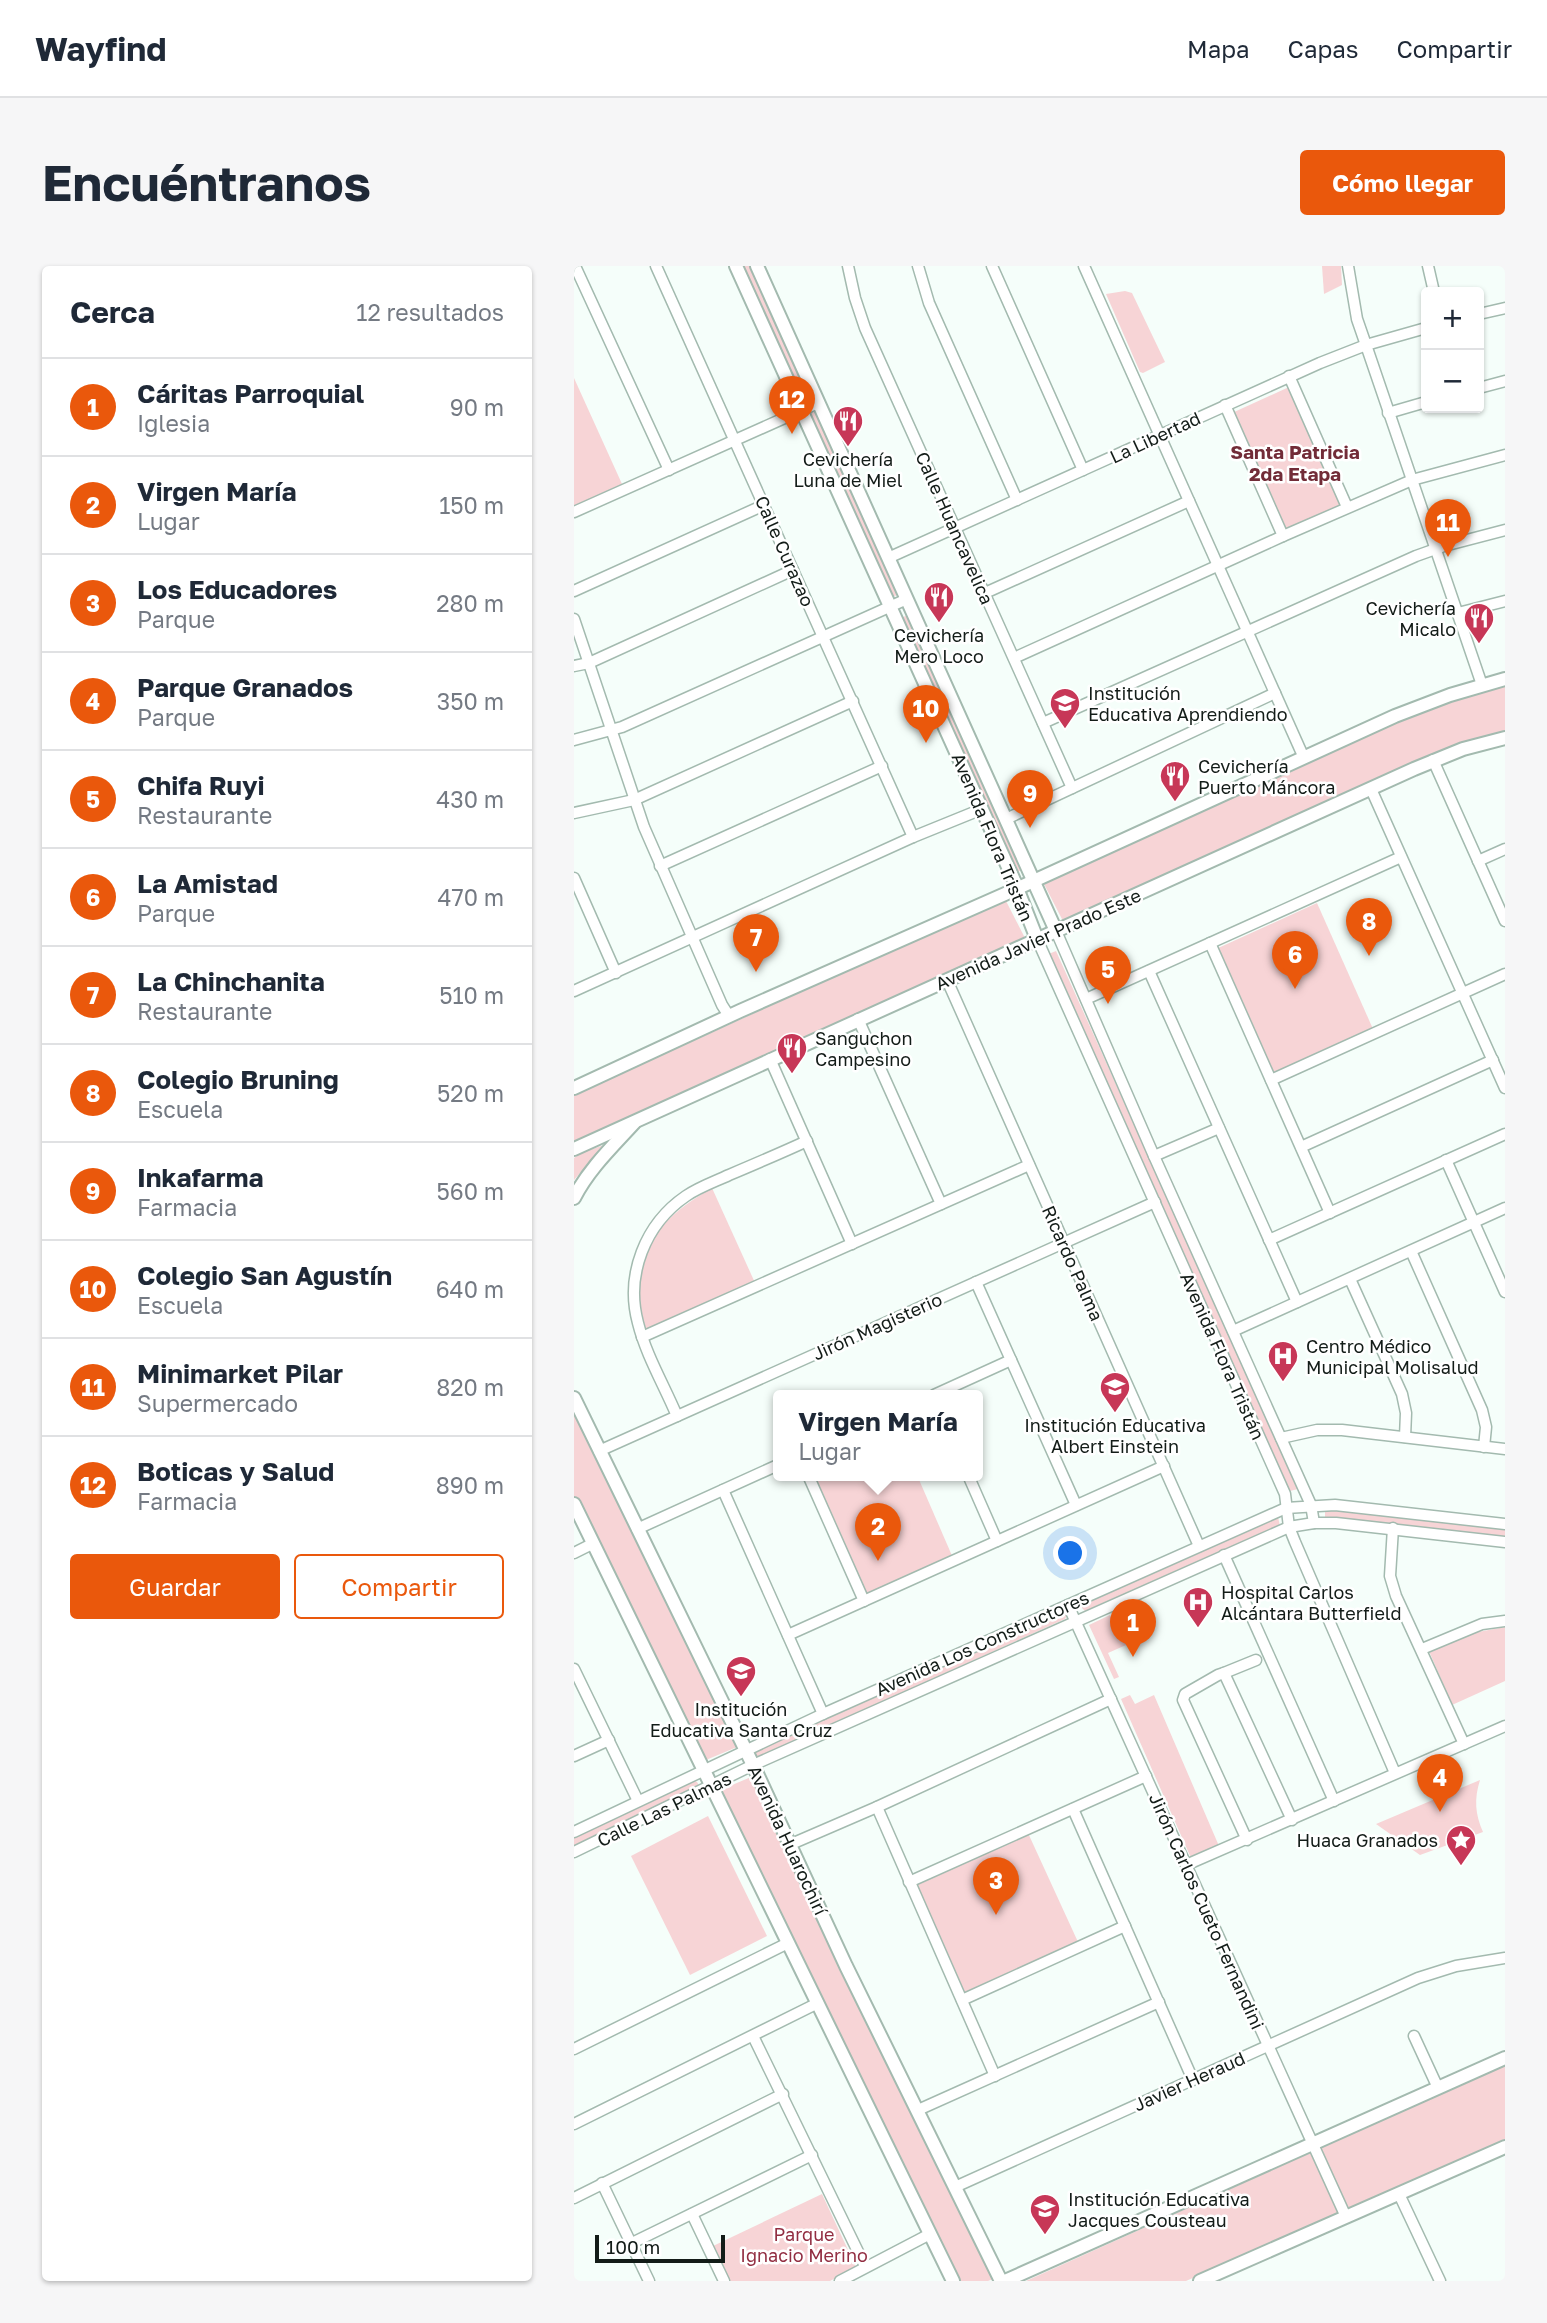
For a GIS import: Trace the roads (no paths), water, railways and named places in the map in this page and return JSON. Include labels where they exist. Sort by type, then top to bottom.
[{"type":"main road","name":"Avenida Flora Tristán","points":[[736,266],[982,809],[1037,939]]},
{"type":"main road","name":"Avenida Flora Tristán","points":[[757,266],[1056,931]]},
{"type":"main road","points":[[574,1086],[1017,889],[1411,709],[1505,679]]},
{"type":"main road","name":"Avenida Javier Prado Este","points":[[574,1149],[639,1117],[1433,760],[1505,738]]},
{"type":"main road","points":[[574,1198],[601,1160],[639,1117]]},
{"type":"main road","name":"Avenida Huarochirí","points":[[574,1398],[1003,2281]]},
{"type":"main road","points":[[574,1504],[953,2281]]},
{"type":"main road","points":[[1003,2281],[1505,2059]]},
{"type":"main road","points":[[1200,2281],[1505,2147]]},
{"type":"street","points":[[575,266],[669,470]]},
{"type":"street","name":"Calle Curazao","points":[[656,266],[913,837]]},
{"type":"street","name":"Calle Huancavelica","points":[[848,266],[865,328],[1072,788]]},
{"type":"street","points":[[919,266],[929,303],[1017,500]]},
{"type":"street","points":[[992,266],[1083,470]]},
{"type":"street","points":[[1084,266],[1304,758]]},
{"type":"street","points":[[1348,266],[1357,319],[1482,685]]},
{"type":"street","points":[[1428,266],[1433,287]]},
{"type":"street","points":[[1484,313],[1505,307]]},
{"type":"street","name":"La Libertad","points":[[888,558],[1289,376],[1366,345],[1421,329]]},
{"type":"street","points":[[1289,376],[1347,507]]},
{"type":"street","points":[[1484,387],[1505,381]]},
{"type":"street","points":[[574,512],[818,403]]},
{"type":"street","points":[[1388,413],[1421,403]]},
{"type":"street","points":[[1225,405],[1283,536]]},
{"type":"street","points":[[1014,658],[1412,480],[1505,455]]},
{"type":"street","points":[[985,593],[1189,501]]},
{"type":"street","points":[[574,591],[764,505]]},
{"type":"street","points":[[1043,723],[1378,571],[1435,549],[1505,530]]},
{"type":"street","points":[[574,666],[589,663],[793,570]]},
{"type":"street","points":[[574,740],[611,731],[907,599]]},
{"type":"street","points":[[1458,614],[1505,601]]},
{"type":"street","points":[[574,619],[634,800],[660,866],[729,1016]]},
{"type":"street","points":[[1006,819],[1275,693]]},
{"type":"street","points":[[574,813],[634,800],[853,701]]},
{"type":"street","points":[[1433,760],[1505,921]]},
{"type":"street","points":[[660,866],[882,766]]},
{"type":"street","points":[[1371,789],[1505,1088]]},
{"type":"street","points":[[574,991],[913,837],[982,809]]},
{"type":"street","points":[[1478,861],[1505,849]]},
{"type":"street","points":[[1086,999],[1401,857]]},
{"type":"street","points":[[574,877],[616,973]]},
{"type":"street","name":"Avenida Flora Tristán","points":[[1056,931],[1311,1505],[1314,1523]]},
{"type":"street","name":"Avenida Flora Tristán","points":[[1037,939],[1285,1494],[1289,1527],[1395,1773]]},
{"type":"street","points":[[1210,943],[1330,1213]]},
{"type":"street","points":[[1149,971],[1297,1302]]},
{"type":"street","points":[[1271,1080],[1505,974]]},
{"type":"street","name":"Ricardo Palma","points":[[947,980],[1199,1546]]},
{"type":"street","points":[[858,1019],[941,1204]]},
{"type":"street","points":[[770,1059],[852,1244]]},
{"type":"street","points":[[1301,1147],[1493,1060]]},
{"type":"street","points":[[1154,1156],[1219,1128]]},
{"type":"street","points":[[1269,1240],[1505,1134]]},
{"type":"street","points":[[677,1416],[642,1337],[635,1304],[637,1264],[649,1237],[678,1202],[695,1190],[807,1141]]},
{"type":"street","points":[[1446,1160],[1505,1292]]},
{"type":"street","points":[[642,1337],[1029,1165]]},
{"type":"street","name":"Jirón Magisterio","points":[[599,1451],[1154,1202]]},
{"type":"street","points":[[1233,1331],[1505,1208]]},
{"type":"street","points":[[1411,1251],[1482,1410],[1486,1427],[1484,1447]]},
{"type":"street","points":[[1350,1279],[1404,1400],[1405,1437]]},
{"type":"street","points":[[976,1282],[1076,1505]]},
{"type":"street","points":[[945,1390],[1011,1360]]},
{"type":"street","points":[[1281,1438],[1317,1430],[1342,1430],[1505,1449]]},
{"type":"street","points":[[788,1635],[1164,1466]]},
{"type":"street","points":[[637,1529],[773,1467]]},
{"type":"street","points":[[811,1481],[864,1601]]},
{"type":"street","points":[[971,1481],[997,1541]]},
{"type":"street","points":[[723,1490],[823,1714]]},
{"type":"street","name":"Avenida Los Constructores","points":[[746,1750],[1286,1508],[1335,1505],[1505,1524]]},
{"type":"street","name":"Avenida Los Constructores","points":[[753,1765],[1289,1527],[1314,1523],[1393,1528],[1505,1542]]},
{"type":"street","points":[[1393,1528],[1391,1576],[1396,1596],[1464,1744]]},
{"type":"street","points":[[574,1552],[592,1544]]},
{"type":"street","points":[[1224,1555],[1335,1801]]},
{"type":"street","name":"Jirón Carlos Cueto Fernandini","points":[[1068,1605],[1346,2217]]},
{"type":"street","points":[[1422,1649],[1482,1624],[1505,1621]]},
{"type":"street","points":[[1247,1840],[1182,1696],[1224,1673],[1256,1660]]},
{"type":"street","points":[[1224,1673],[1292,1820]]},
{"type":"street","points":[[575,1676],[638,1801]]},
{"type":"street","points":[[789,1845],[1111,1699]]},
{"type":"street","points":[[1186,1865],[1505,1726]]},
{"type":"street","points":[[574,1756],[609,1740]]},
{"type":"street","name":"Calle Las Palmas","points":[[574,1832],[746,1750]]},
{"type":"street","name":"Calle Las Palmas","points":[[574,1852],[753,1765]]},
{"type":"street","points":[[909,1882],[1146,1776]]},
{"type":"street","points":[[877,1807],[995,2076]]},
{"type":"street","points":[[1073,1810],[1193,2080]]},
{"type":"street","points":[[962,2000],[1125,1926]]},
{"type":"street","points":[[574,2049],[788,1943]]},
{"type":"street","name":"Javier Heraud","points":[[955,2187],[1418,1978],[1456,1966],[1505,1958]]},
{"type":"street","points":[[918,2110],[1159,2002]]},
{"type":"street","points":[[574,2124],[818,2003]]},
{"type":"street","points":[[753,2036],[865,2266]]},
{"type":"street","points":[[1413,2036],[1438,2088]]},
{"type":"street","points":[[574,2198],[783,2094]]},
{"type":"street","points":[[632,2243],[812,2155]]},
{"type":"street","points":[[602,2183],[649,2281]]},
{"type":"street","points":[[1399,2194],[1440,2281]]},
{"type":"street","points":[[692,2214],[724,2281]]},
{"type":"street","points":[[839,2281],[930,2234]]},
{"type":"place","name":"Boticas y Salud","points":[[792,434]]},
{"type":"place","name":"Cevichería Luna de Miel","points":[[848,448]]},
{"type":"place","name":"Minimarket Pilar","points":[[1448,557]]},
{"type":"place","name":"Cevichería Mero Loco","points":[[939,624]]},
{"type":"place","name":"Cevichería Micalo","points":[[1479,645]]},
{"type":"place","name":"Institución Educativa Aprendiendo","points":[[1065,730]]},
{"type":"place","name":"Colegio San Agustín","points":[[926,743]]},
{"type":"place","name":"Cevichería Puerto Máncora","points":[[1175,803]]},
{"type":"place","name":"Inkafarma","points":[[1030,828]]},
{"type":"place","name":"Colegio Bruning","points":[[1369,956]]},
{"type":"place","name":"La Chinchanita","points":[[756,972]]},
{"type":"place","name":"La Amistad","points":[[1295,989]]},
{"type":"place","name":"Chifa Ruyi","points":[[1108,1004]]},
{"type":"place","name":"Sanguchon Campesino","points":[[792,1075]]},
{"type":"place","name":"Centro Médico Municipal Molisalud","points":[[1283,1383]]},
{"type":"place","name":"Institución Educativa Albert Einstein","points":[[1115,1414]]},
{"type":"place","name":"Virgen María","points":[[878,1561]]},
{"type":"place","name":"Hospital Carlos Alcántara Butterfield","points":[[1198,1629]]},
{"type":"place","name":"Cáritas Parroquial","points":[[1133,1657]]},
{"type":"place","name":"Institución Educativa Santa Cruz","points":[[741,1698]]},
{"type":"place","name":"Parque Granados","points":[[1440,1812]]},
{"type":"place","name":"Huaca Granados","points":[[1461,1867]]},
{"type":"place","name":"Los Educadores","points":[[996,1915]]},
{"type":"place","name":"Institución Educativa Jacques Cousteau","points":[[1045,2236]]},
{"type":"district","name":"Santa Patricia 2da Etapa","points":[[1295,462]]},
{"type":"park label","name":"Parque Ignacio Merino","points":[[804,2244]]}]
